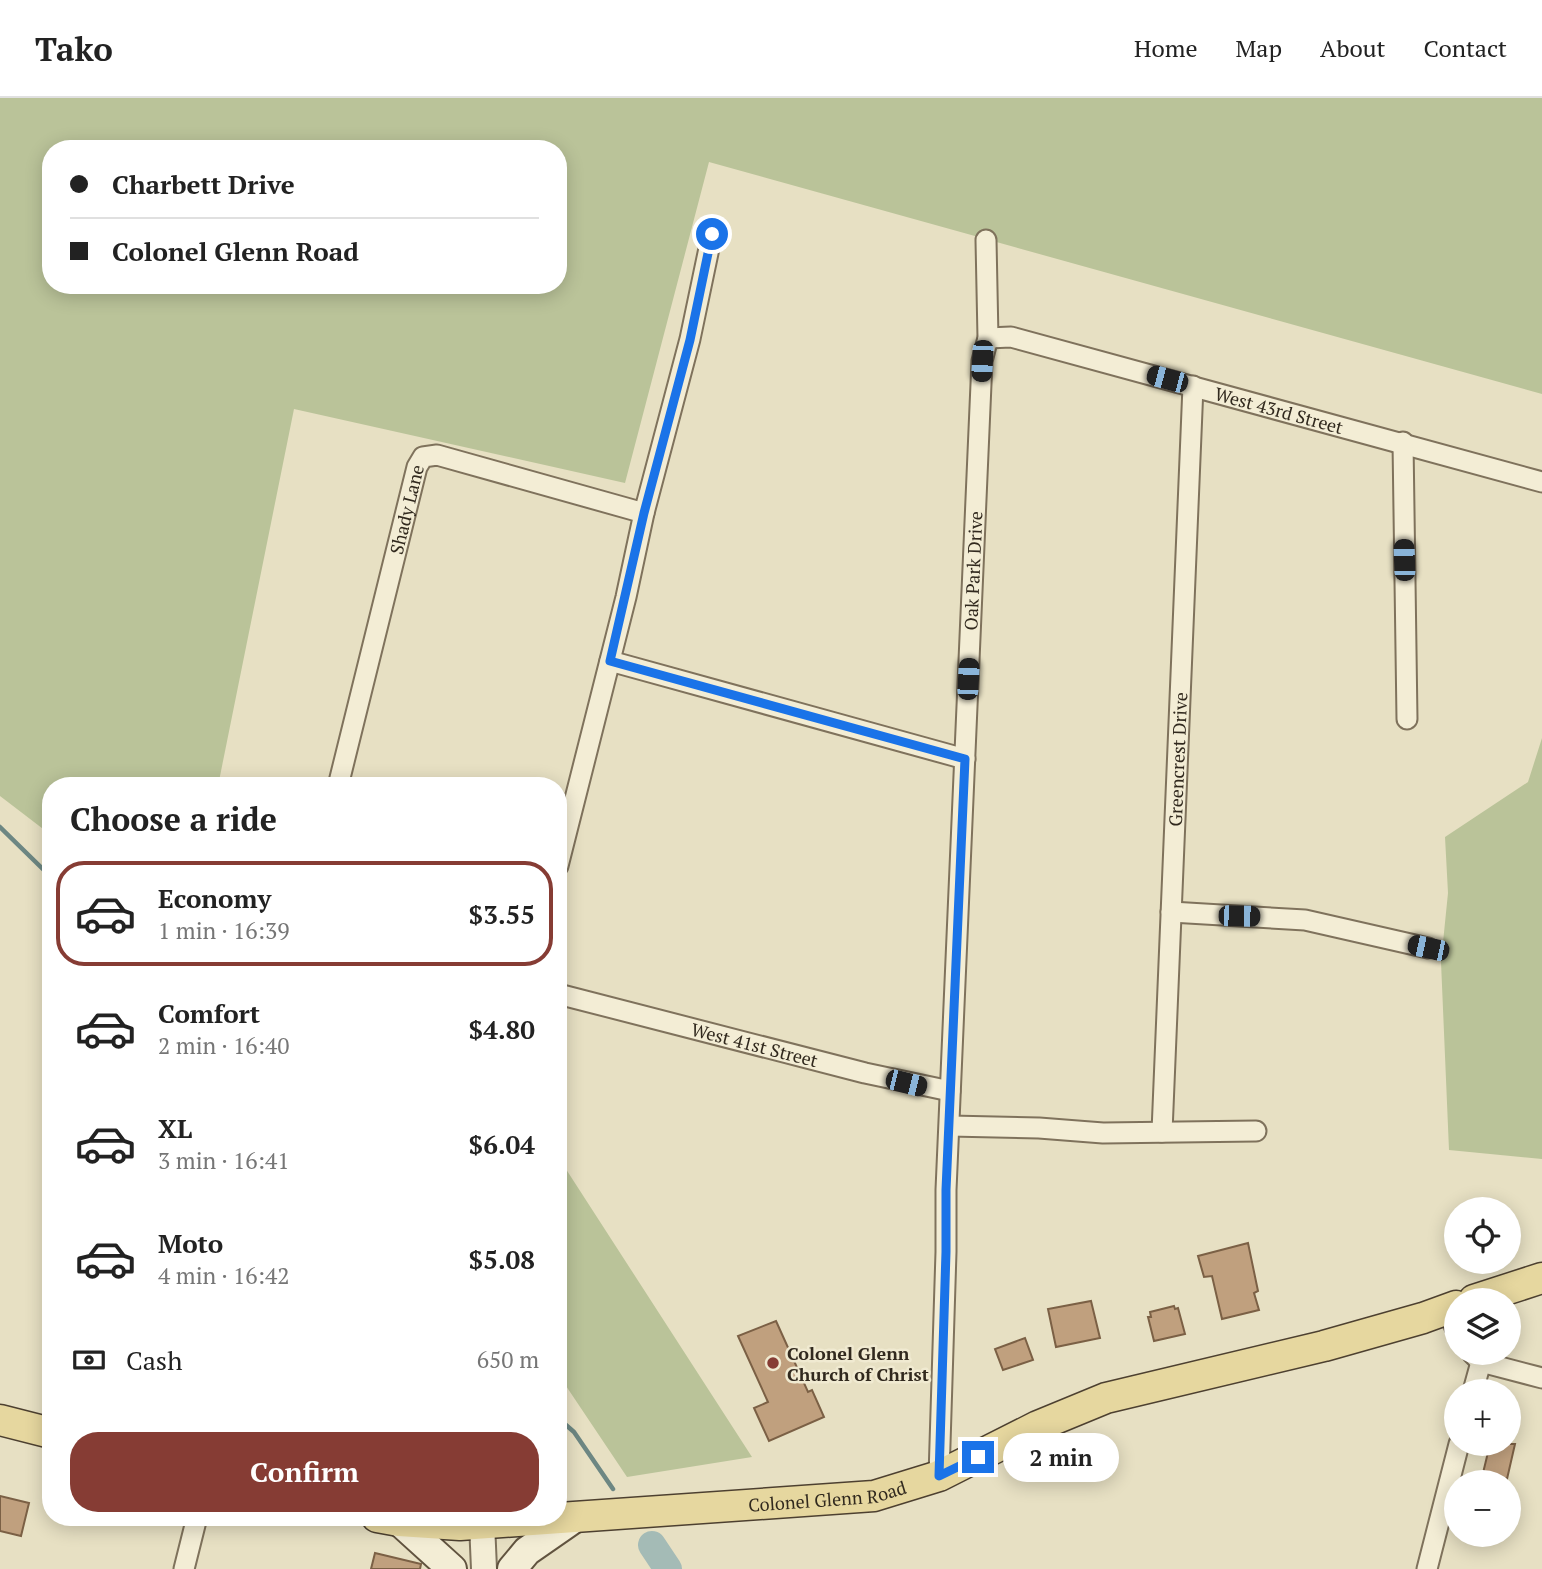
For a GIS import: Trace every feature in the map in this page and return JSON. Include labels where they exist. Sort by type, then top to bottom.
[{"type":"main road","name":"Colonel Glenn Road","points":[[1517,1288],[1542,1278]]},
{"type":"main road","name":"Colonel Glenn Road","points":[[567,1518],[874,1496],[939,1476],[1038,1426],[1106,1398],[1324,1346],[1444,1314]]},
{"type":"main road","points":[[0,1420],[42,1431]]},
{"type":"main road","points":[[567,1523],[576,1517]]},
{"type":"main road","points":[[397,1526],[452,1569]]},
{"type":"main road","points":[[512,1569],[527,1551],[563,1526]]},
{"type":"street","points":[[567,831],[644,513],[690,340],[712,234]]},
{"type":"street","points":[[986,240],[988,338]]},
{"type":"street","name":"West 43rd Street","points":[[988,338],[1011,337],[1542,482]]},
{"type":"street","name":"Oak Park Drive","points":[[939,1476],[950,1091],[982,361],[988,338]]},
{"type":"street","name":"Greencrest Drive","points":[[1162,1132],[1193,386]]},
{"type":"street","points":[[1403,442],[1408,719]]},
{"type":"street","name":"Shady Lane","points":[[340,777],[416,467],[422,457],[437,455],[644,513]]},
{"type":"street","points":[[610,661],[965,759]]},
{"type":"street","points":[[1171,912],[1305,920],[1428,948]]},
{"type":"street","name":"West 41st Street","points":[[567,996],[865,1073],[950,1091]]},
{"type":"street","points":[[950,1126],[1103,1133],[1256,1131]]},
{"type":"street","points":[[1500,1365],[1542,1378]]},
{"type":"street","points":[[1427,1569],[1456,1456]]},
{"type":"street","points":[[184,1569],[195,1526]]},
{"type":"street","points":[[482,1526],[484,1569]]},
{"type":"green space","points":[[0,98],[1542,98],[1542,394],[709,162],[625,483],[294,409],[220,777],[42,777],[42,828],[0,796]]},
{"type":"green space","points":[[1542,738],[1542,1159],[1449,1150],[1441,962],[1448,893],[1445,837],[1528,782]]},
{"type":"green space","points":[[567,1171],[752,1457],[627,1477],[567,1387]]},
{"type":"building","points":[[1248,1243],[1258,1291],[1254,1293],[1259,1310],[1222,1319],[1212,1276],[1204,1277],[1198,1256]]},
{"type":"building","points":[[1091,1301],[1100,1338],[1056,1347],[1048,1309]]},
{"type":"building","points":[[1174,1306],[1175,1309],[1178,1308],[1185,1334],[1154,1341],[1148,1317],[1151,1317],[1150,1312]]},
{"type":"building","name":"Colonel Glenn Church of Christ","points":[[776,1321],[808,1392],[812,1390],[824,1417],[769,1441],[754,1408],[768,1402],[738,1336]]},
{"type":"building","points":[[1025,1338],[1033,1360],[1003,1370],[995,1349]]},
{"type":"building","points":[[1487,1456],[1512,1456],[1509,1470],[1484,1470]]},
{"type":"building","points":[[0,1496],[29,1503],[21,1536],[0,1531]]},
{"type":"building","points":[[375,1553],[421,1564],[420,1569],[371,1569]]},
{"type":"waterway","points":[[0,827],[42,868]]},
{"type":"waterway","points":[[567,1426],[613,1489]]},
{"type":"waterway","points":[[652,1545],[668,1569]]},
{"type":"place","name":"Colonel Glenn Church of Christ","points":[[773,1363]]},
{"type":"route","points":[[712,234],[690,340],[644,513],[610,661],[965,759],[946,1190],[939,1476],[978,1457]]}]
